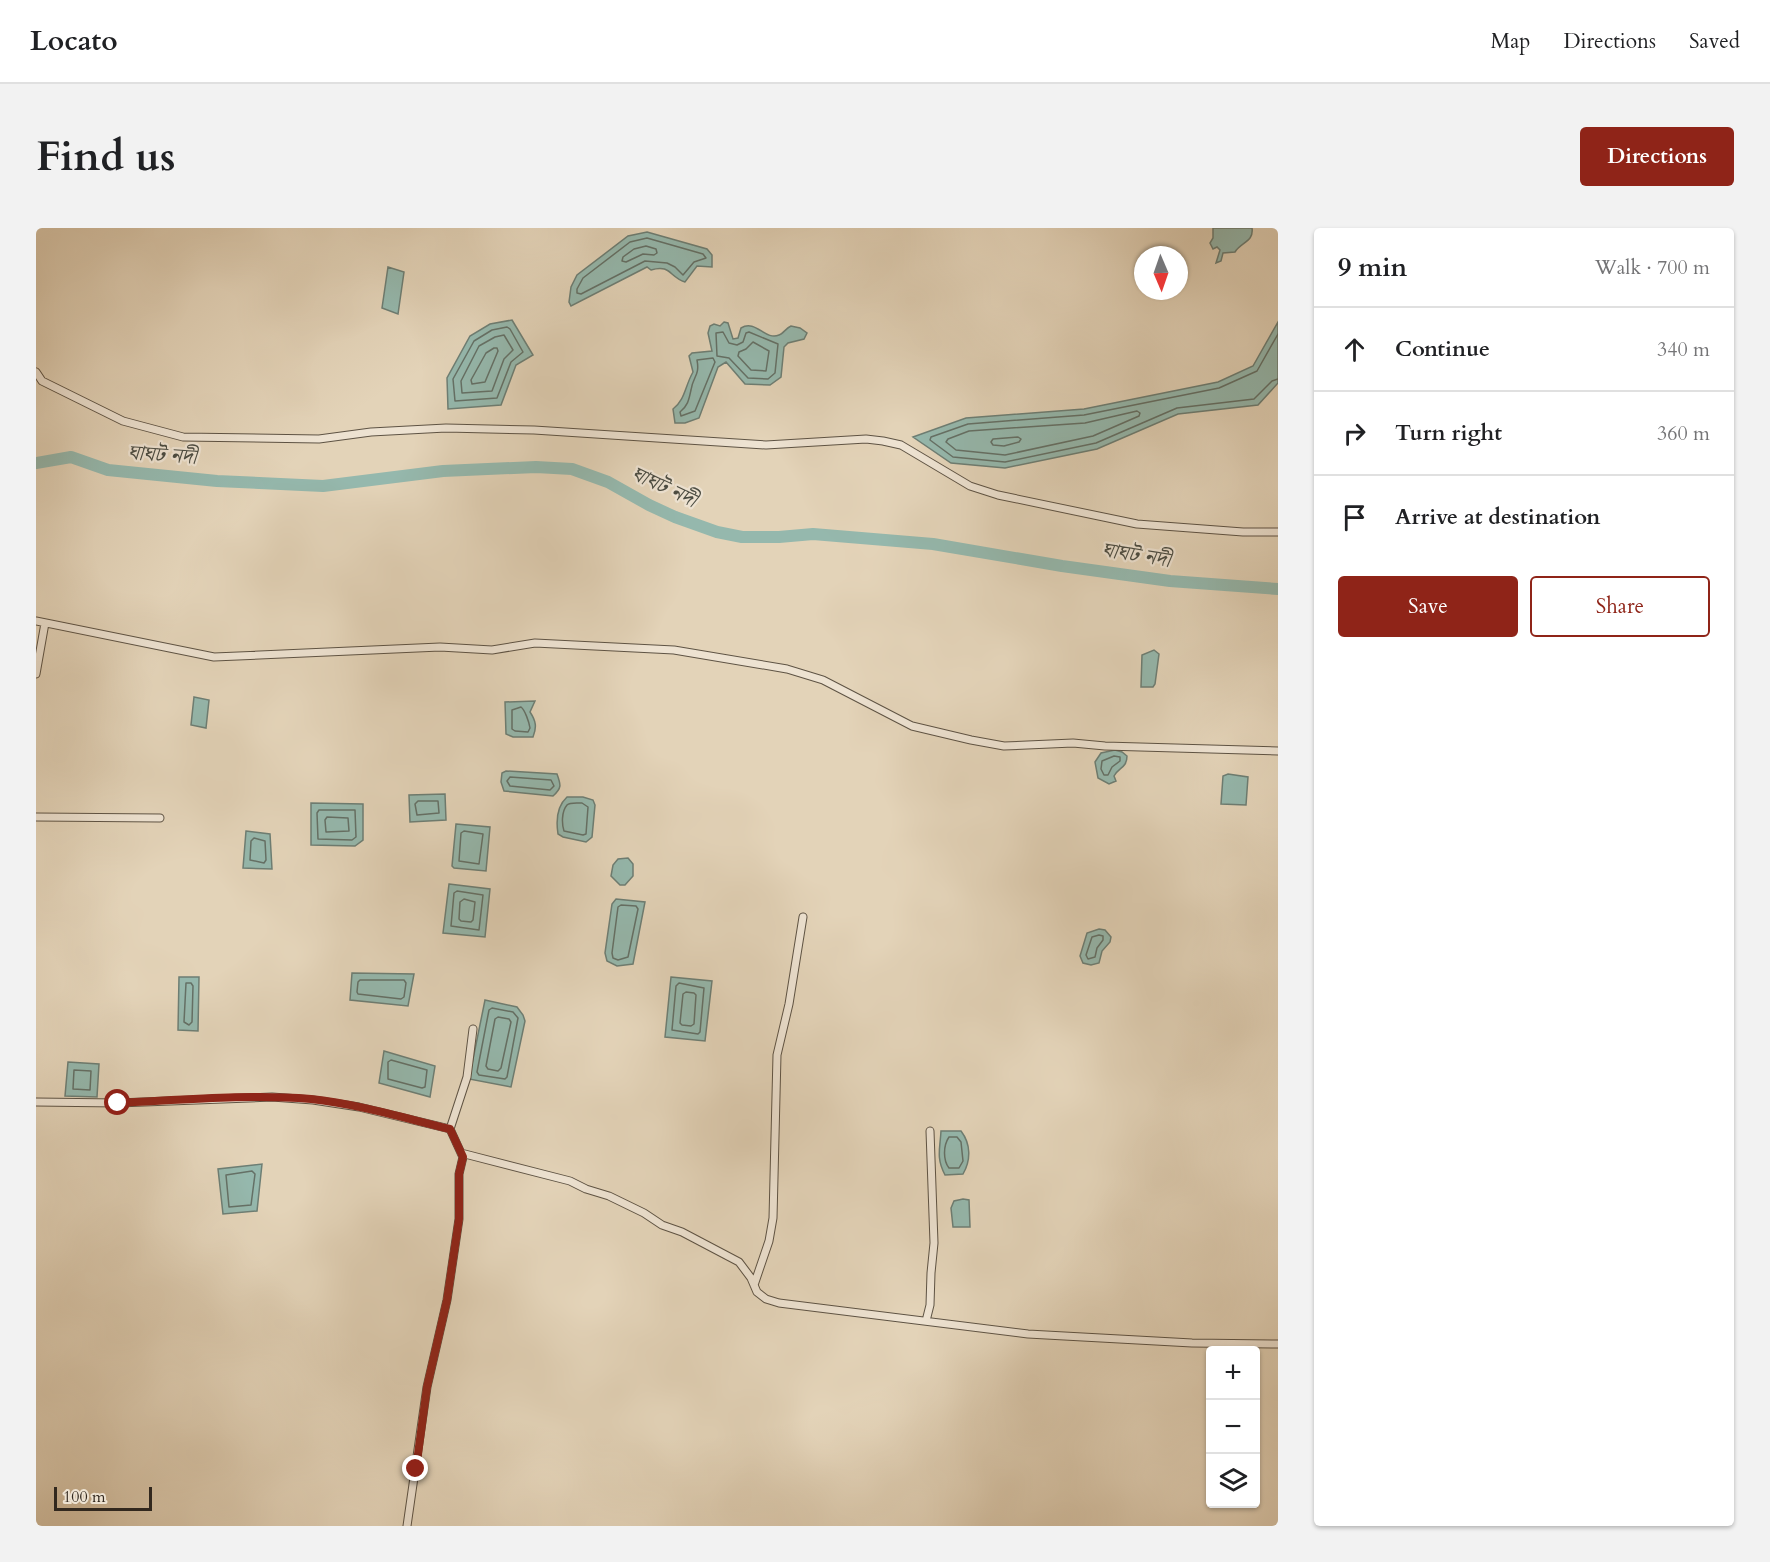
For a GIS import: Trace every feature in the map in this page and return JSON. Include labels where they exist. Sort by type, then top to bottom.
[{"type":"street","points":[[36,372],[42,381],[123,421],[183,437],[319,438],[371,432],[446,428],[534,430],[766,445],[866,439],[901,445],[970,486],[998,495],[1137,524],[1243,532],[1278,532]]},
{"type":"street","points":[[36,621],[214,657],[440,647],[492,650],[536,643],[674,650],[787,669],[823,680],[912,726],[1005,746],[1073,743],[1278,751]]},
{"type":"street","points":[[36,674],[45,623]]},
{"type":"street","points":[[36,817],[160,818]]},
{"type":"street","points":[[754,1285],[769,1241],[773,1218],[777,1055],[789,1004],[803,917]]},
{"type":"street","points":[[407,1526],[427,1387],[447,1300],[459,1219],[459,1174],[463,1157],[450,1129],[467,1077],[473,1029]]},
{"type":"street","points":[[36,1102],[118,1103],[272,1097],[359,1107],[450,1129]]},
{"type":"street","points":[[926,1321],[930,1305],[934,1243],[930,1131]]},
{"type":"street","points":[[461,1153],[570,1181],[609,1196],[644,1213],[662,1225],[682,1232],[739,1262],[757,1292],[766,1299],[779,1303],[1028,1334],[1192,1343],[1278,1344]]},
{"type":"water","points":[[1213,228],[1252,228],[1252,233],[1235,252],[1223,253],[1221,261],[1216,263],[1220,250],[1217,247],[1213,249],[1210,243],[1213,238]]},
{"type":"water","points":[[647,232],[707,249],[712,255],[712,267],[697,266],[685,282],[666,270],[651,270],[647,267],[571,306],[569,302],[571,287],[577,275],[628,236]]},
{"type":"water","points":[[388,267],[404,272],[398,314],[382,308]]},
{"type":"water","points":[[512,320],[533,355],[516,365],[501,405],[448,409],[447,378],[470,336],[490,324]]},
{"type":"water","points":[[724,322],[728,323],[733,339],[738,338],[741,328],[746,326],[774,336],[791,326],[807,333],[804,339],[788,343],[784,347],[781,377],[770,385],[745,384],[726,362],[718,367],[699,418],[685,423],[675,423],[673,409],[682,397],[693,372],[689,356],[692,353],[712,351],[708,333],[710,326],[714,324],[720,326]]},
{"type":"water","points":[[1278,322],[1278,383],[1258,405],[1178,414],[1097,449],[1005,468],[951,463],[913,437],[966,418],[1084,409],[1218,382],[1253,366]]},
{"type":"water","points":[[1154,650],[1159,654],[1155,684],[1153,687],[1141,687],[1142,655]]},
{"type":"water","points":[[194,697],[209,700],[206,728],[191,725]]},
{"type":"water","points":[[535,701],[530,712],[535,724],[533,737],[513,737],[506,734],[505,702]]},
{"type":"water","points":[[1115,750],[1127,756],[1127,760],[1114,776],[1116,781],[1109,784],[1098,778],[1095,762],[1101,753]]},
{"type":"water","points":[[506,771],[557,774],[560,784],[558,791],[553,796],[504,791],[501,782],[502,773]]},
{"type":"water","points":[[1228,774],[1248,777],[1246,805],[1221,804],[1223,776]]},
{"type":"water","points":[[445,794],[446,820],[410,822],[409,795]]},
{"type":"water","points":[[567,797],[583,797],[593,800],[595,805],[592,837],[586,842],[558,834],[558,814]]},
{"type":"water","points":[[311,803],[363,804],[363,840],[355,846],[311,845]]},
{"type":"water","points":[[456,824],[490,827],[486,871],[452,866]]},
{"type":"water","points":[[246,831],[270,834],[272,869],[243,868]]},
{"type":"water","points":[[628,858],[633,864],[633,876],[625,885],[620,885],[611,876],[613,865],[618,859]]},
{"type":"water","points":[[449,884],[490,889],[485,937],[443,933]]},
{"type":"water","points":[[616,899],[645,902],[633,964],[617,966],[607,961],[605,953],[612,904]]},
{"type":"water","points":[[1099,929],[1105,930],[1111,937],[1110,942],[1102,951],[1099,963],[1091,965],[1083,963],[1080,956],[1087,933]]},
{"type":"water","points":[[352,973],[414,974],[408,1006],[350,1000]]},
{"type":"water","points":[[179,977],[199,977],[198,1031],[178,1030]]},
{"type":"water","points":[[671,977],[712,981],[705,1041],[665,1037]]},
{"type":"water","points":[[485,1000],[517,1007],[525,1021],[511,1087],[469,1079]]},
{"type":"water","points":[[384,1051],[435,1066],[430,1097],[379,1083]]},
{"type":"water","points":[[68,1062],[99,1064],[97,1097],[65,1096]]},
{"type":"water","points":[[941,1131],[961,1131],[967,1141],[969,1152],[963,1174],[945,1175],[939,1148]]},
{"type":"water","points":[[262,1164],[257,1211],[223,1214],[218,1169]]},
{"type":"water","points":[[969,1200],[970,1227],[953,1227],[951,1208],[954,1201]]},
{"type":"waterway","name":"ঘাঘট নদী","points":[[36,463],[71,457],[108,470],[217,481],[323,486],[443,471],[536,467],[572,469],[608,482],[675,517],[717,532],[742,537],[813,534],[933,544],[1062,566],[1170,581],[1278,589]]},
{"type":"route","points":[[118,1103],[272,1097],[313,1100],[359,1107],[450,1129],[463,1157],[459,1174],[459,1219],[447,1300],[427,1387],[416,1469]]}]
